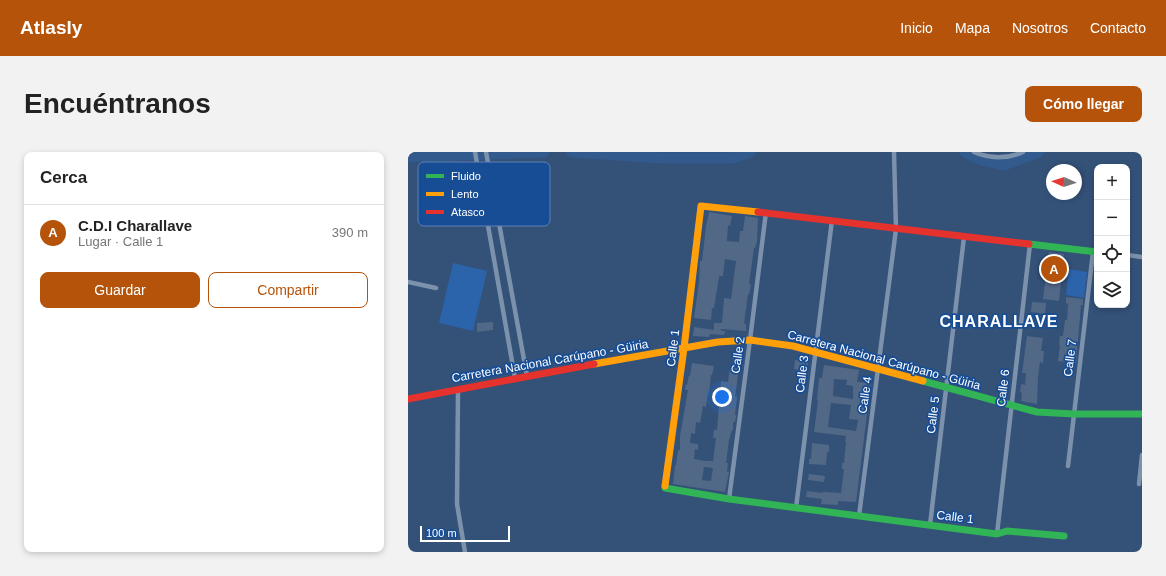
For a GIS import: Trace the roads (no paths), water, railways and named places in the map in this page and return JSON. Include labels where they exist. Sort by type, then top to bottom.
[{"type":"main road","name":"Calle 1","points":[[1064,536],[1007,531],[997,534],[729,499],[665,488],[701,206],[766,212],[1094,252]]},
{"type":"main road","name":"Carretera Nacional Carúpano - Güiria","points":[[408,399],[515,378],[591,366],[631,357],[718,342],[750,340],[793,346],[879,368],[1037,412],[1074,414],[1142,414]]},
{"type":"street","points":[[475,152],[477,162]]},
{"type":"street","points":[[486,152],[488,162]]},
{"type":"street","name":"Calle 4","points":[[859,516],[896,229],[894,152]]},
{"type":"street","points":[[974,152],[990,157],[1016,155],[1022,152]]},
{"type":"street","name":"Calle 2","points":[[729,499],[766,212]]},
{"type":"street","name":"Calle 3","points":[[796,508],[832,220]]},
{"type":"street","points":[[488,226],[515,378]]},
{"type":"street","points":[[500,226],[527,376]]},
{"type":"street","name":"Calle 5","points":[[930,525],[964,237]]},
{"type":"street","name":"Calle 6","points":[[997,534],[1030,244]]},
{"type":"street","points":[[1130,255],[1142,257]]},
{"type":"street","name":"Calle 7","points":[[1068,466],[1094,260]]},
{"type":"street","points":[[408,282],[436,288]]},
{"type":"street","points":[[458,390],[457,504],[465,552]]},
{"type":"street","points":[[1138,484],[1142,455]]},
{"type":"waterway","points":[[408,157],[544,152]]},
{"type":"waterway","points":[[572,152],[661,158],[733,158],[750,152]]},
{"type":"waterway","points":[[965,152],[981,160],[1004,165],[1039,152]]},
{"type":"place","name":"C.D.I Charallave","points":[[1054,269]]},
{"type":"district","name":"CHARALLAVE","points":[[999,321]]}]
